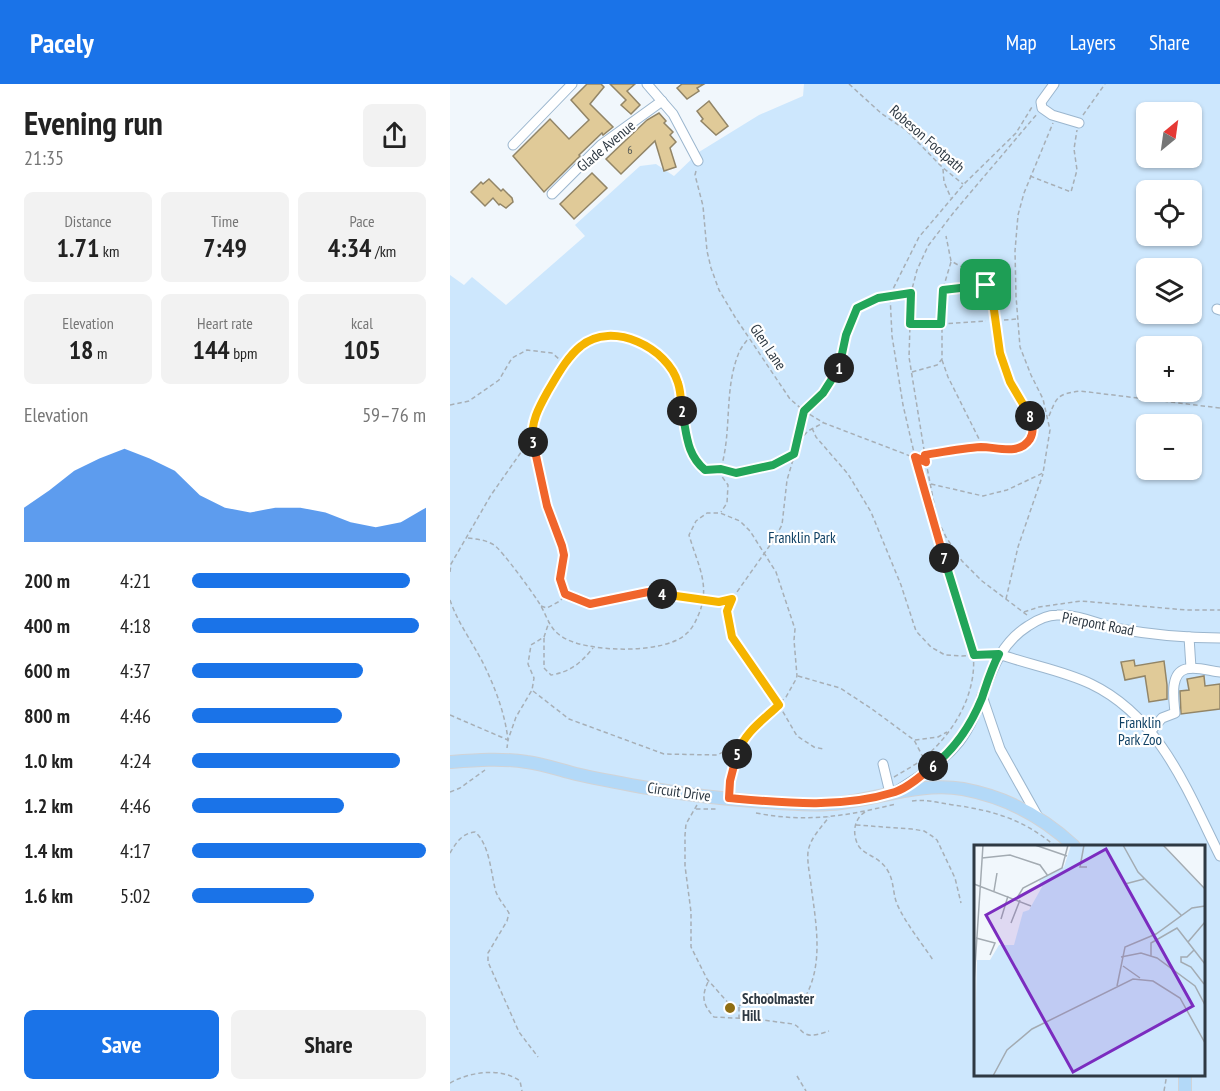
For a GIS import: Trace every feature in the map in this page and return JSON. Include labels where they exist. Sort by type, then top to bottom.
[{"type":"main road","name":"Circuit Drive","points":[[450,762],[489,759],[528,762],[727,804],[820,805],[895,792],[937,788],[962,789],[997,798],[1038,817],[1073,845]]},
{"type":"street","points":[[513,145],[572,84]]},
{"type":"street","points":[[648,84],[677,120],[698,161]]},
{"type":"street","points":[[1054,84],[1038,107],[1056,117],[1078,123]]},
{"type":"street","name":"Glade Avenue","points":[[552,194],[601,145],[662,101]]},
{"type":"street","name":"Pierpont Road","points":[[895,792],[924,774],[959,742],[973,719],[990,671],[999,654],[1014,636],[1033,623],[1060,615],[1139,632],[1220,638]]},
{"type":"street","points":[[1189,637],[1191,668]]},
{"type":"street","points":[[999,654],[1090,683],[1126,708],[1150,732],[1176,768],[1220,856]]},
{"type":"street","points":[[1150,732],[1162,718],[1175,713],[1173,687],[1184,669],[1220,672]]},
{"type":"street","points":[[982,696],[1000,749],[1038,817]]},
{"type":"street","points":[[884,764],[895,792]]},
{"type":"path","name":"Robeson Footpath","points":[[849,84],[882,114],[906,130],[942,168],[964,184]]},
{"type":"path","points":[[1030,176],[1071,192],[1077,170],[1074,149],[1078,123],[1105,84]]},
{"type":"path","points":[[933,960],[901,911],[889,873],[883,864],[859,846],[855,825],[859,817],[895,792],[894,777],[924,758],[949,731],[965,705],[974,671],[974,655],[915,457],[903,405],[892,336],[890,295],[919,237],[964,184],[1016,133],[1038,107]]},
{"type":"path","points":[[1033,623],[1023,612],[982,581],[954,549],[937,519],[909,357],[911,293],[917,270],[928,246],[954,212],[1022,134],[1038,107]]},
{"type":"path","points":[[1005,600],[1018,547],[1043,473],[1050,430],[1043,399],[1020,347],[1015,251],[1018,215],[1030,176],[1056,117]]},
{"type":"path","name":"Glen Lane","points":[[698,161],[695,175],[703,206],[707,251],[719,290],[790,399],[824,423],[926,462]]},
{"type":"path","points":[[942,168],[944,182],[952,199]]},
{"type":"path","points":[[946,236],[951,261],[943,290],[942,359],[948,377],[983,447]]},
{"type":"path","points":[[925,455],[983,447],[1016,449],[1026,445],[1032,436],[1032,424],[1028,411],[1010,382],[1000,353],[994,310],[986,285],[983,279],[951,261]]},
{"type":"path","points":[[943,290],[986,285]]},
{"type":"path","points":[[823,749],[813,747],[797,736],[779,705],[732,637],[727,611],[732,599],[765,554],[782,525],[787,480],[798,443],[804,411],[823,393],[839,367],[846,335],[857,308],[890,295],[911,293]]},
{"type":"path","points":[[1004,320],[1018,319]]},
{"type":"path","points":[[910,324],[986,321]]},
{"type":"path","points":[[732,599],[719,602],[648,592],[590,604],[565,594],[560,579],[564,555],[547,506],[532,437],[535,416],[566,364],[581,346],[590,340],[606,336],[630,338],[654,351],[664,360],[678,382],[688,447],[697,463],[705,470],[721,469],[736,473],[773,465],[794,454]]},
{"type":"path","points":[[721,469],[725,454],[734,366],[738,353],[749,338]]},
{"type":"path","points":[[450,405],[469,401],[499,380],[512,358],[527,350],[552,353],[566,364]]},
{"type":"path","points":[[912,372],[937,365],[942,359]]},
{"type":"path","points":[[1048,417],[1055,402],[1063,393],[1080,391],[1220,408]]},
{"type":"path","points":[[798,443],[812,428],[824,423]]},
{"type":"path","points":[[812,428],[816,437],[848,474],[871,512],[901,585],[916,631],[931,647],[945,655],[999,654]]},
{"type":"path","points":[[450,572],[452,564],[491,495],[532,437]]},
{"type":"path","points":[[718,470],[728,486],[726,503],[720,513]]},
{"type":"path","points":[[930,483],[983,496],[1007,490],[1043,473]]},
{"type":"path","points":[[468,538],[495,545],[542,606],[553,629],[561,636],[593,648],[631,649],[670,643],[687,634],[696,622],[705,600],[702,571],[689,536],[696,521],[707,513],[720,513],[740,521],[750,531],[765,554],[781,583],[795,629],[797,676],[791,690],[779,705],[750,730],[741,743],[733,768],[727,804],[695,809],[686,824],[685,866],[691,912],[692,947],[708,980],[730,1005],[740,1005],[751,998],[767,994],[788,1004],[802,1002],[808,992],[814,980],[817,931],[808,851],[814,837],[830,817]]},
{"type":"path","points":[[542,606],[547,608],[552,606],[565,594]]},
{"type":"path","points":[[450,600],[465,633],[485,666],[506,719],[508,740]]},
{"type":"path","points":[[1023,612],[1039,607],[1081,601],[1187,610],[1220,610]]},
{"type":"path","points":[[549,622],[544,637],[544,668],[551,675],[564,673],[583,661],[593,648]]},
{"type":"path","points":[[506,752],[516,717],[532,690],[534,678],[528,664],[531,645],[544,637]]},
{"type":"path","points":[[797,676],[840,688],[886,718],[914,740],[924,758]]},
{"type":"path","points":[[532,690],[569,719],[664,754],[717,755],[741,743]]},
{"type":"path","points":[[450,715],[508,740]]},
{"type":"path","points":[[914,740],[938,737],[949,731]]},
{"type":"path","points":[[450,792],[460,788],[486,770]]},
{"type":"path","points":[[905,802],[933,801],[1001,814],[1017,820],[1054,845]]},
{"type":"path","points":[[755,812],[785,818],[830,817],[869,810]]},
{"type":"path","points":[[855,825],[924,831],[938,840],[955,878],[961,903]]},
{"type":"path","points":[[450,854],[466,834],[475,832],[479,836],[492,868],[496,891],[508,914],[507,921],[488,953],[490,969],[519,1032],[538,1057]]},
{"type":"path","points":[[708,980],[703,994],[707,1010],[718,1019],[793,1024],[805,1034],[811,1035],[829,1031]]},
{"type":"path","points":[[739,1019],[740,1005]]},
{"type":"path","points":[[450,1083],[471,1073],[509,1075],[520,1081],[522,1091]]},
{"type":"path","points":[[797,1076],[806,1091]]},
{"type":"path","points":[[1164,1091],[1167,1076]]},
{"type":"green space","name":"Franklin Park","points":[[804,84],[1220,84],[1220,1091],[450,1091],[450,275],[464,285],[472,277],[506,305],[585,236],[575,225],[640,166],[656,164],[674,176],[699,152],[759,115],[803,96]]},
{"type":"building","points":[[587,84],[601,84],[604,87],[590,104],[613,127],[603,135],[602,133],[544,192],[513,156],[550,119],[569,139],[589,120],[571,100]]},
{"type":"building","points":[[610,84],[635,84],[627,91],[640,105],[631,114],[621,105],[626,100]]},
{"type":"building","points":[[682,84],[704,84],[697,88],[699,91],[687,99],[677,88]]},
{"type":"building","points":[[709,101],[728,126],[716,135],[701,121],[703,119],[697,111]]},
{"type":"building","points":[[659,113],[666,121],[664,123],[673,132],[670,135],[676,142],[670,148],[676,167],[664,171],[655,141],[621,174],[606,159],[647,120]]},
{"type":"building","points":[[592,173],[607,188],[574,219],[560,204]]},
{"type":"building","points":[[489,179],[512,198],[513,202],[506,208],[499,205],[493,198],[485,206],[471,192],[481,182],[483,184]]},
{"type":"building","points":[[1134,660],[1135,666],[1164,661],[1167,699],[1149,702],[1145,676],[1125,680],[1121,662]]},
{"type":"building","points":[[1204,676],[1205,686],[1220,684],[1220,709],[1181,714],[1180,691],[1189,690],[1187,679]]},
{"type":"place","name":"Schoolmaster Hill","points":[[730,1008]]},
{"type":"route","points":[[986,285],[992,300],[1000,353],[1010,382],[1028,411],[1032,424],[1032,436],[1026,445],[1016,449],[983,447],[925,455],[926,462],[915,457],[974,655],[999,654],[990,671],[973,719],[959,742],[941,760],[897,792],[820,805],[729,798],[730,781],[741,743],[750,730],[779,705],[732,637],[727,611],[732,599],[719,602],[648,592],[590,604],[565,594],[560,579],[564,555],[547,506],[532,437],[535,416],[542,401],[559,372],[581,346],[590,340],[606,336],[630,338],[654,351],[664,360],[678,382],[688,447],[697,463],[705,470],[721,469],[736,473],[773,465],[794,454],[804,411],[823,393],[839,367],[846,335],[857,308],[878,298],[911,293],[910,324],[941,324],[943,290],[986,285]]},
{"type":"park label","name":"Franklin Park Zoo","points":[[1140,732]]}]
